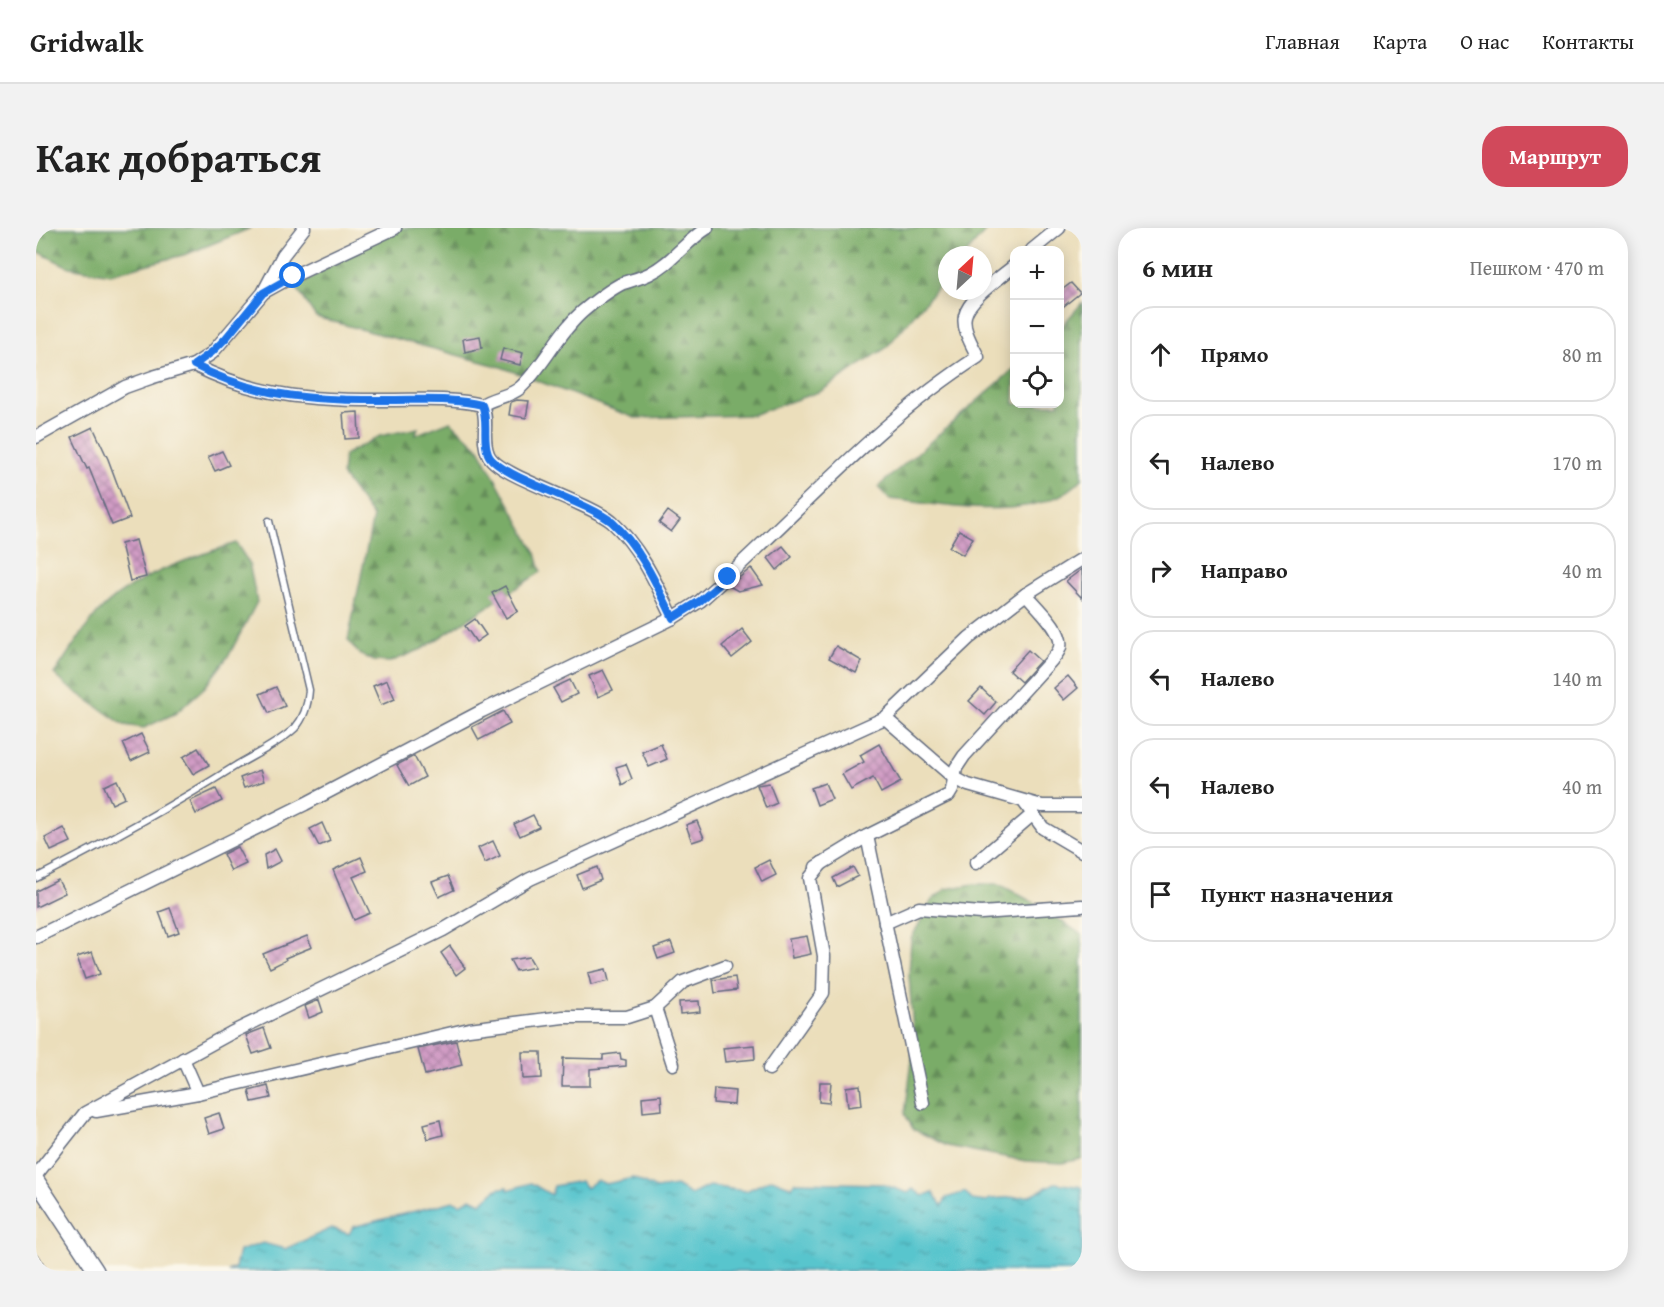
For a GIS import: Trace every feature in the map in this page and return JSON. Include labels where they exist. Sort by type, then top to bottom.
[{"type":"street","points":[[36,437],[125,387],[194,365],[212,352],[263,293],[283,255],[304,228]]},
{"type":"street","points":[[263,293],[293,276],[395,228]]},
{"type":"street","points":[[194,365],[237,385],[260,391],[318,399],[438,400],[482,405],[520,388],[579,314],[605,293],[625,282],[649,274],[670,261],[696,235],[707,228]]},
{"type":"street","points":[[1037,246],[1059,228]]},
{"type":"street","points":[[36,937],[305,804],[482,711],[673,618],[700,601],[926,392],[978,357],[968,337],[964,317],[972,302],[1010,269]]},
{"type":"street","points":[[482,405],[486,415],[488,454],[495,464],[509,473],[590,507],[610,521],[630,540],[673,618]]},
{"type":"street","points":[[36,1175],[86,1113],[241,1027],[443,930],[530,879],[885,718],[969,638],[1026,594],[1082,559]]},
{"type":"street","points":[[769,1069],[823,993],[824,956],[810,878],[819,865],[867,836],[949,795],[956,768],[964,756],[1049,663],[1061,646],[1060,636],[1026,594]]},
{"type":"street","points":[[885,718],[953,777],[968,784],[1042,806],[1082,806]]},
{"type":"street","points":[[1024,802],[1043,828],[1082,851]]},
{"type":"street","points":[[976,863],[1032,815]]},
{"type":"street","points":[[867,836],[923,1103]]},
{"type":"street","points":[[885,923],[919,908],[981,913],[1082,906]]},
{"type":"street","points":[[86,1113],[198,1093],[469,1029],[563,1017],[627,1017],[655,1008],[683,982],[725,966]]},
{"type":"street","points":[[655,1008],[673,1064]]},
{"type":"street","points":[[183,1059],[198,1093]]},
{"type":"street","points":[[36,1180],[96,1271]]},
{"type":"lane","points":[[36,878],[206,785],[287,734],[300,721],[306,710],[309,690],[269,521]]},
{"type":"lane","points":[[36,1258],[43,1271]]},
{"type":"green space","points":[[36,228],[251,228],[187,254],[110,274],[69,267],[36,251]]},
{"type":"green space","points":[[391,228],[988,228],[973,246],[938,246],[938,287],[886,348],[821,391],[752,415],[635,418],[501,367],[316,317],[296,287]]},
{"type":"green space","points":[[1082,303],[1082,479],[1064,493],[1042,502],[1017,507],[991,509],[889,499],[878,487],[1010,372],[1010,408],[1064,408],[1064,323]]},
{"type":"green space","points":[[450,421],[478,447],[536,553],[541,572],[422,649],[390,662],[374,661],[359,654],[348,640],[373,517],[342,475],[344,455],[380,436],[418,428],[415,435]]},
{"type":"green space","points":[[236,543],[249,563],[257,602],[229,655],[205,687],[176,713],[144,728],[124,725],[66,685],[54,674],[80,636],[110,601],[143,579],[162,570]]},
{"type":"green space","points":[[974,884],[999,884],[1036,904],[1082,935],[1082,1159],[1062,1163],[1026,1161],[947,1146],[913,1129],[905,1114],[914,1044],[909,975],[911,939],[932,900],[946,889]]},
{"type":"water","points":[[633,1178],[656,1189],[676,1186],[691,1195],[709,1186],[746,1191],[772,1179],[792,1187],[795,1182],[882,1184],[908,1193],[913,1189],[923,1196],[933,1192],[942,1206],[946,1198],[965,1192],[972,1200],[986,1202],[990,1199],[1029,1196],[1055,1183],[1082,1187],[1082,1271],[228,1271],[235,1268],[239,1251],[263,1243],[285,1249],[332,1228],[349,1234],[353,1227],[454,1201],[461,1204],[471,1198],[481,1203],[497,1189],[507,1187],[508,1190],[531,1183],[551,1195],[554,1186],[581,1181],[586,1188],[597,1180],[606,1184]]},
{"type":"building","points":[[1071,283],[1080,293],[1064,306],[1064,300],[1064,288]]},
{"type":"building","points":[[480,336],[482,348],[465,352],[463,339]]},
{"type":"building","points":[[503,348],[523,353],[520,365],[500,360]]},
{"type":"building","points":[[529,401],[526,418],[509,415],[511,402]]},
{"type":"building","points":[[358,412],[359,438],[345,439],[343,413]]},
{"type":"building","points":[[93,427],[108,459],[130,518],[112,525],[89,468],[87,469],[72,437]]},
{"type":"building","points":[[222,451],[229,465],[215,471],[208,457]]},
{"type":"building","points":[[668,511],[680,520],[671,532],[659,523]]},
{"type":"building","points":[[959,530],[973,538],[963,555],[949,547]]},
{"type":"building","points":[[136,540],[146,577],[130,581],[121,544]]},
{"type":"building","points":[[783,546],[792,557],[777,570],[768,558]]},
{"type":"building","points":[[751,568],[763,585],[738,591],[729,586]]},
{"type":"building","points":[[1082,569],[1082,598],[1066,581]]},
{"type":"building","points":[[505,586],[518,611],[506,618],[492,593]]},
{"type":"building","points":[[475,619],[486,635],[476,642],[465,626]]},
{"type":"building","points":[[742,629],[752,642],[732,658],[722,646]]},
{"type":"building","points":[[836,646],[862,661],[856,673],[829,658]]},
{"type":"building","points":[[1028,650],[1040,661],[1021,682],[1009,671]]},
{"type":"building","points":[[603,670],[613,690],[598,697],[589,676]]},
{"type":"building","points":[[1068,676],[1078,688],[1064,700],[1054,688]]},
{"type":"building","points":[[387,680],[395,699],[381,705],[373,686]]},
{"type":"building","points":[[570,680],[577,694],[561,702],[553,688]]},
{"type":"building","points":[[276,687],[285,706],[269,713],[260,694]]},
{"type":"building","points":[[981,688],[996,702],[985,715],[969,701]]},
{"type":"building","points":[[503,711],[510,724],[479,740],[472,727]]},
{"type":"building","points":[[141,734],[150,752],[131,761],[123,743]]},
{"type":"building","points":[[661,744],[667,759],[649,767],[642,752]]},
{"type":"building","points":[[879,744],[901,782],[881,793],[873,778],[851,790],[842,774],[864,762],[860,755]]},
{"type":"building","points":[[198,748],[209,765],[193,774],[183,757]]},
{"type":"building","points":[[414,756],[425,777],[409,786],[397,765]]},
{"type":"building","points":[[626,764],[632,779],[622,785],[616,767]]},
{"type":"building","points":[[260,770],[264,781],[244,788],[240,778]]},
{"type":"building","points":[[117,780],[125,798],[112,804],[104,786]]},
{"type":"building","points":[[769,783],[777,803],[766,808],[757,785]]},
{"type":"building","points":[[825,783],[832,799],[817,805],[811,788]]},
{"type":"building","points":[[216,789],[222,801],[196,814],[190,801]]},
{"type":"building","points":[[533,815],[539,827],[520,836],[514,824]]},
{"type":"building","points":[[697,821],[704,838],[692,842],[686,825]]},
{"type":"building","points":[[322,823],[330,841],[319,846],[310,829]]},
{"type":"building","points":[[64,828],[71,842],[51,851],[45,838]]},
{"type":"building","points":[[493,841],[500,856],[485,863],[478,848]]},
{"type":"building","points":[[237,847],[246,864],[231,871],[223,854]]},
{"type":"building","points":[[275,849],[281,861],[266,869],[264,855]]},
{"type":"building","points":[[361,857],[367,871],[353,877],[370,913],[354,920],[333,870]]},
{"type":"building","points":[[769,860],[776,875],[762,882],[755,867]]},
{"type":"building","points":[[597,867],[601,880],[582,888],[577,875]]},
{"type":"building","points":[[853,867],[858,876],[837,887],[833,878]]},
{"type":"building","points":[[448,876],[454,890],[439,897],[432,882]]},
{"type":"building","points":[[58,880],[65,893],[36,907],[36,891]]},
{"type":"building","points":[[170,908],[179,932],[168,936],[159,912]]},
{"type":"building","points":[[307,936],[312,947],[285,958],[286,960],[270,968],[263,954]]},
{"type":"building","points":[[807,936],[811,954],[792,958],[789,939]]},
{"type":"building","points":[[671,942],[675,953],[658,959],[654,948]]},
{"type":"building","points":[[450,946],[465,968],[456,975],[441,953]]},
{"type":"building","points":[[92,952],[100,974],[85,979],[77,957]]},
{"type":"building","points":[[529,957],[535,967],[516,971],[510,960]]},
{"type":"building","points":[[606,969],[609,981],[591,985],[588,973]]},
{"type":"building","points":[[735,977],[737,990],[715,993],[713,980]]},
{"type":"building","points":[[319,1000],[323,1012],[309,1018],[305,1006]]},
{"type":"building","points":[[699,1001],[700,1012],[680,1014],[679,1002]]},
{"type":"building","points":[[264,1028],[271,1048],[253,1054],[246,1035]]},
{"type":"building","points":[[456,1041],[462,1065],[425,1075],[418,1049]]},
{"type":"building","points":[[754,1045],[755,1059],[725,1062],[723,1048]]},
{"type":"building","points":[[522,1052],[541,1052],[542,1078],[523,1079]]},
{"type":"building","points":[[620,1053],[621,1059],[626,1060],[626,1066],[590,1069],[590,1086],[562,1086],[563,1058],[603,1059],[603,1055]]},
{"type":"building","points":[[820,1082],[831,1082],[829,1103],[819,1102]]},
{"type":"building","points":[[860,1085],[862,1105],[848,1107],[846,1087]]},
{"type":"building","points":[[268,1086],[271,1098],[252,1102],[249,1091]]},
{"type":"building","points":[[714,1089],[735,1091],[734,1105],[713,1103]]},
{"type":"building","points":[[661,1095],[662,1110],[643,1112],[642,1097]]},
{"type":"building","points":[[219,1113],[224,1129],[209,1134],[204,1118]]},
{"type":"building","points":[[440,1120],[443,1135],[428,1139],[424,1124]]},
{"type":"route","points":[[293,276],[263,293],[226,338],[194,365],[237,385],[260,391],[318,399],[416,400],[470,402],[482,405],[486,415],[488,454],[495,464],[509,473],[590,507],[610,521],[630,540],[673,618],[700,601],[728,577]]}]
